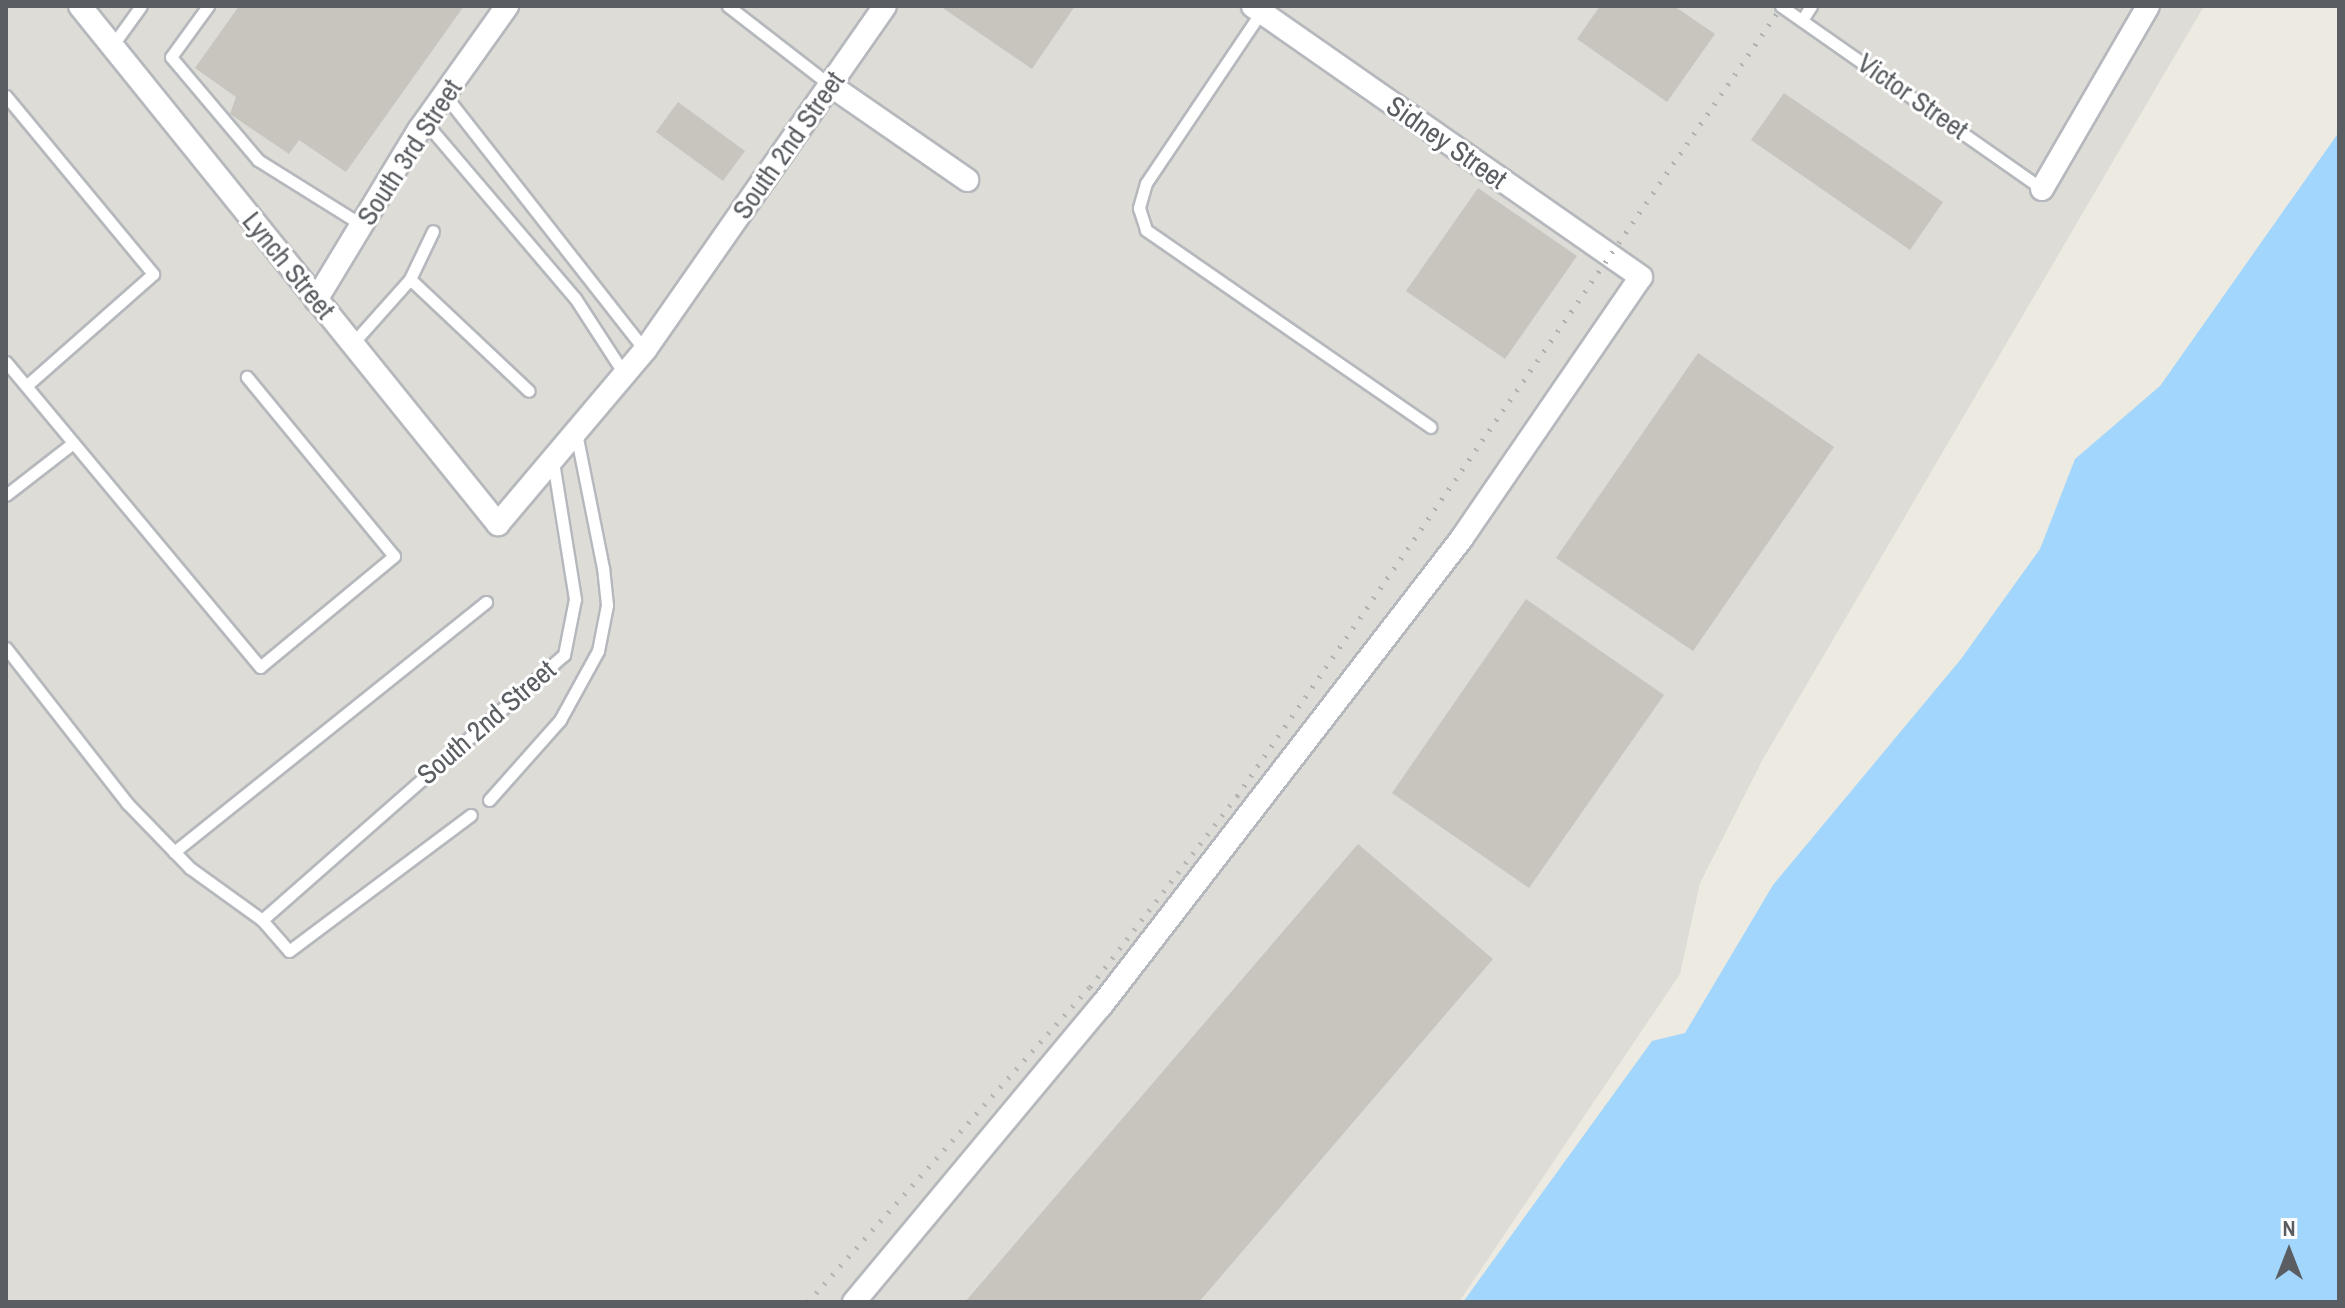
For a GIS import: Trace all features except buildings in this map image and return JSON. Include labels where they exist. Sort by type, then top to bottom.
[{"type":"street","name":"Lynch Street","points":[[80,6],[498,524]]},
{"type":"street","name":"South 3rd Street","points":[[316,300],[425,122],[507,6]]},
{"type":"street","name":"South 2nd Street","points":[[498,524],[577,438],[645,350],[885,6]]},
{"type":"street","points":[[2042,189],[2148,6]]},
{"type":"street","name":"Sidney Street","points":[[854,1302],[1101,1006],[1433,575],[1641,277],[1268,11]]},
{"type":"street","points":[[830,85],[967,180]]},
{"type":"lane","points":[[112,46],[141,6]]},
{"type":"lane","points":[[208,6],[171,57],[258,160],[362,225]]},
{"type":"lane","points":[[728,6],[830,85]]},
{"type":"lane","name":"Victor Street","points":[[1781,6],[2042,189]]},
{"type":"lane","points":[[1802,20],[1811,6]]},
{"type":"lane","points":[[1268,11],[1207,88],[1146,183],[1139,208],[1146,230],[1430,427]]},
{"type":"lane","points":[[444,94],[645,350]]},
{"type":"lane","points":[[6,96],[153,274],[26,386]]},
{"type":"lane","points":[[425,122],[575,298],[625,375]]},
{"type":"lane","points":[[353,343],[410,279],[433,231]]},
{"type":"lane","points":[[410,279],[529,391]]},
{"type":"lane","points":[[6,362],[260,667],[394,556],[247,377]]},
{"type":"lane","name":"South 2nd Street","points":[[489,800],[560,720],[598,651],[607,605],[603,568],[577,438]]},
{"type":"lane","points":[[6,495],[73,443]]},
{"type":"lane","name":"South 2nd Street","points":[[262,920],[564,655],[575,599],[553,461]]},
{"type":"lane","points":[[174,852],[486,602]]},
{"type":"lane","points":[[6,648],[174,852],[262,920],[289,951],[471,815]]},
{"type":"shaded area","points":[[6,6],[2204,6],[1763,759],[1700,883],[1680,974],[1459,1302],[6,1302]]},
{"type":"water","points":[[2339,132],[2339,1302],[1463,1302],[1652,1041],[1685,1033],[1773,885],[1961,659],[2040,549],[2075,459],[2160,386]]},
{"type":"railway","points":[[808,1302],[1090,987],[1237,796],[1782,6]]}]
